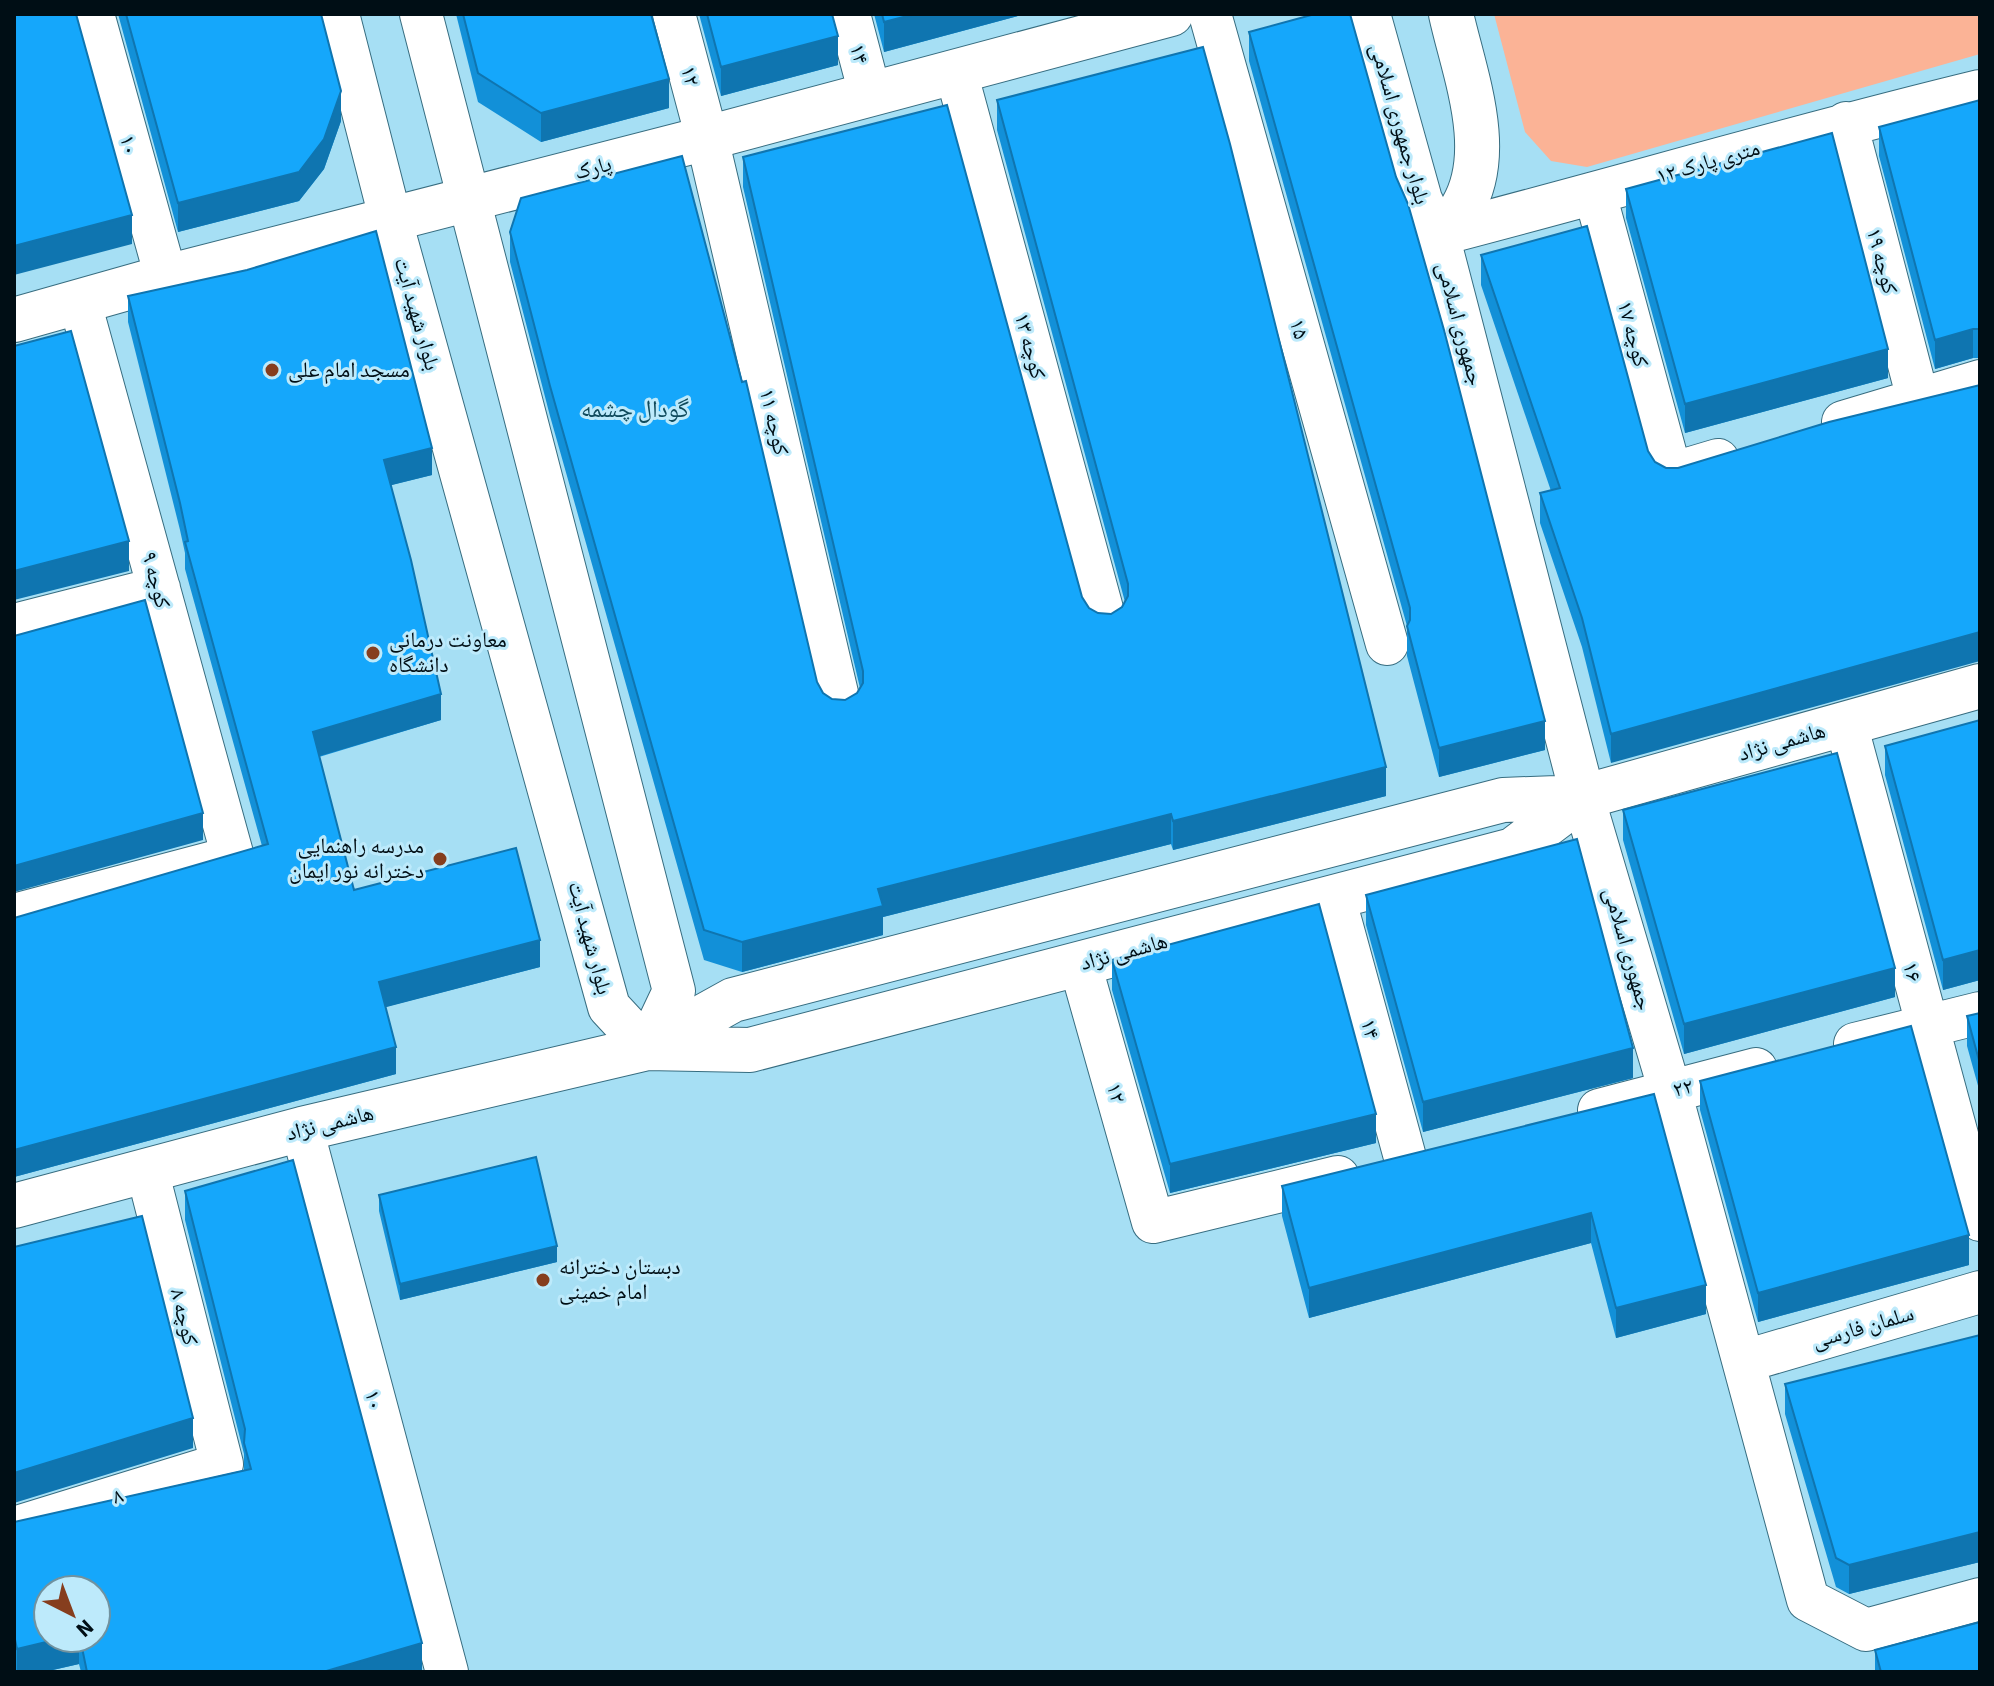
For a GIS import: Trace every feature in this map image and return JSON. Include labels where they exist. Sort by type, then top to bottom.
[{"type":"main road","name":"پارک","points":[[14,320],[166,277],[391,221],[1171,14]]},
{"type":"main road","name":"بلوار جمهوری اسلامی","points":[[1368,14],[1420,200],[1437,235],[1462,208],[1476,169],[1478,131],[1451,14]]},
{"type":"main road","name":"جمهوری اسلامی","points":[[1437,235],[1583,797]]},
{"type":"main road","name":"هاشمی نژاد","points":[[647,1048],[733,1000],[1503,800],[1583,797],[1980,686]]},
{"type":"main road","name":"هاشمی نژاد","points":[[14,1206],[302,1129],[647,1048],[750,1050],[1080,964],[1513,850],[1583,797]]},
{"type":"street","name":"۱۰","points":[[93,14],[166,277]]},
{"type":"street","name":"بلوار شهید آیت","points":[[338,14],[391,221],[609,1007],[647,1048]]},
{"type":"street","points":[[421,14],[674,991],[647,1048]]},
{"type":"street","name":"۱۲","points":[[674,14],[707,138]]},
{"type":"street","name":"۱۴","points":[[849,14],[870,94]]},
{"type":"street","name":"۱۵","points":[[1210,14],[1387,644]]},
{"type":"street","name":"کوچه ۱۳","points":[[956,72],[1105,620]]},
{"type":"street","name":"۱۲ متری پارک","points":[[1437,235],[1846,123],[1980,91]]},
{"type":"street","name":"کوچه ۱۹","points":[[1846,123],[1918,399]]},
{"type":"street","name":"کوچه ۱۱","points":[[707,138],[840,706]]},
{"type":"street","name":"کوچه ۱۷","points":[[1595,194],[1671,474],[1758,447]]},
{"type":"street","name":"کوچه ۹","points":[[14,915],[233,857],[80,303]]},
{"type":"street","points":[[1802,434],[1980,381]]},
{"type":"street","points":[[14,625],[159,588]]},
{"type":"street","name":"۱۶","points":[[1846,724],[1980,1220]]},
{"type":"street","name":"جمهوری اسلامی","points":[[1583,797],[1670,1091],[1808,1600],[1866,1630],[1980,1599]]},
{"type":"street","name":"۱۴","points":[[1153,1222],[1421,1157],[1334,897]]},
{"type":"street","name":"۱۲","points":[[1080,964],[1153,1222]]},
{"type":"street","name":"۲۲","points":[[1568,1118],[1980,1013]]},
{"type":"street","name":"۱۰","points":[[302,1129],[447,1672]]},
{"type":"street","name":"کوچه ۸","points":[[147,1170],[222,1464]]},
{"type":"street","name":"سلمان فارسی","points":[[1745,1361],[1980,1292]]},
{"type":"street","name":"۸","points":[[14,1528],[222,1464]]},
{"type":"shaded area","points":[[1494,14],[1980,14],[1980,54],[1587,167],[1551,161],[1525,132]]},
{"type":"building","points":[[14,14],[76,14],[132,215],[14,246]]},
{"type":"building","points":[[126,14],[321,14],[341,91],[324,139],[299,172],[178,203]]},
{"type":"building","points":[[463,14],[651,14],[669,79],[541,113],[478,73]]},
{"type":"building","points":[[707,14],[832,14],[838,36],[721,67]]},
{"type":"building","points":[[882,14],[915,14],[884,22]]},
{"type":"building","points":[[1315,14],[1350,14],[1444,330],[1545,721],[1439,748],[1407,626],[1410,608],[1249,32]]},
{"type":"building","points":[[1203,47],[1386,767],[1173,821],[1171,814],[878,889],[883,906],[742,942],[704,930],[550,386],[510,232],[521,198],[682,156],[742,382],[746,381],[817,682],[823,693],[832,699],[845,700],[857,693],[863,683],[863,671],[743,157],[947,105],[1082,597],[1089,608],[1098,613],[1111,614],[1122,607],[1128,596],[1128,584],[997,100]]},
{"type":"building","points":[[1980,100],[1980,329],[1935,340],[1879,127]]},
{"type":"building","points":[[1832,133],[1888,349],[1685,404],[1626,189]]},
{"type":"building","points":[[1587,226],[1648,451],[1655,462],[1666,468],[1678,468],[1829,422],[1980,385],[1980,632],[1611,734],[1582,618],[1540,493],[1560,488],[1481,255]]},
{"type":"building","points":[[376,231],[432,448],[384,460],[411,560],[441,694],[313,732],[354,890],[516,848],[540,940],[379,982],[396,1047],[14,1150],[14,918],[268,844],[185,542],[188,541],[180,503],[128,296],[247,270]]},
{"type":"building","points":[[71,331],[129,541],[14,571],[14,346]]},
{"type":"building","points":[[145,600],[203,813],[14,866],[14,636]]},
{"type":"building","points":[[1980,720],[1980,950],[1943,960],[1885,746]]},
{"type":"building","points":[[1837,753],[1895,968],[1684,1024],[1623,810]]},
{"type":"building","points":[[1577,839],[1633,1048],[1423,1102],[1366,895]]},
{"type":"building","points":[[1319,904],[1376,1114],[1170,1164],[1112,960]]},
{"type":"building","points":[[1980,1013],[1980,1064],[1967,1016]]},
{"type":"building","points":[[1911,1026],[1969,1235],[1758,1293],[1700,1081]]},
{"type":"building","points":[[1654,1094],[1706,1285],[1616,1308],[1591,1213],[1309,1288],[1282,1186]]},
{"type":"building","points":[[536,1157],[557,1246],[400,1284],[379,1195]]},
{"type":"building","points":[[293,1160],[422,1643],[323,1672],[87,1672],[83,1654],[112,1654],[112,1574],[32,1574],[32,1645],[17,1649],[14,1635],[14,1522],[251,1469],[244,1443],[245,1429],[185,1191]]},
{"type":"building","points":[[142,1216],[193,1418],[14,1473],[14,1247]]},
{"type":"building","points":[[1980,1335],[1980,1532],[1849,1565],[1836,1558],[1785,1384]]},
{"type":"building","points":[[1980,1622],[1980,1672],[1881,1672],[1875,1650]]},
{"type":"place","name":"مسجد امام علی","points":[[272,370]]},
{"type":"place","name":"معاونت درمانی دانشگاه","points":[[373,653]]},
{"type":"place","name":"مدرسه راهنمایی دخترانه نور ایمان","points":[[440,859]]},
{"type":"place","name":"دبستان دخترانه امام خمینی","points":[[543,1280]]},
{"type":"district","name":"گودال چشمه","points":[[635,409]]}]
